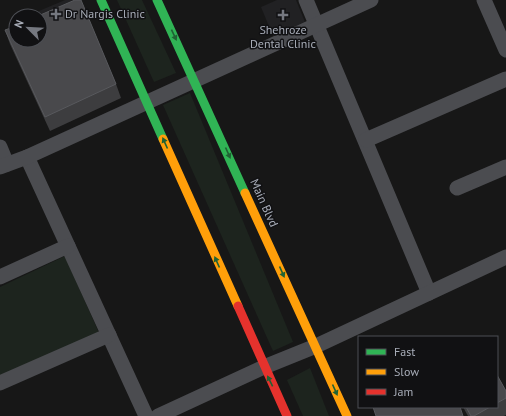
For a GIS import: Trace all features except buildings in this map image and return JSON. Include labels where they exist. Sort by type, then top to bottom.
[{"type":"main road","points":[[102,0],[287,416]]},
{"type":"main road","name":"Main Blvd","points":[[157,0],[347,416]]},
{"type":"street","points":[[306,0],[429,293]]},
{"type":"street","points":[[0,147],[4,166],[27,157],[146,101],[371,0]]},
{"type":"street","points":[[484,0],[506,50]]},
{"type":"street","points":[[366,140],[506,79]]},
{"type":"street","points":[[27,157],[146,416]]},
{"type":"street","points":[[457,188],[506,167]]},
{"type":"street","points":[[0,278],[68,246]]},
{"type":"street","points":[[158,416],[264,367],[316,346],[506,257]]},
{"type":"street","points":[[0,383],[109,335]]},
{"type":"shaded area","points":[[65,0],[79,0],[48,13],[48,8],[46,8]]},
{"type":"shaded area","points":[[117,0],[142,0],[176,73],[154,82]]},
{"type":"shaded area","name":"Shehroze Dental Clinic","points":[[277,0],[296,0],[305,22],[273,36],[261,7]]},
{"type":"shaded area","points":[[190,93],[293,342],[273,351],[163,105]]},
{"type":"shaded area","points":[[65,256],[99,333],[0,377],[0,287]]},
{"type":"shaded area","points":[[310,368],[329,416],[303,416],[287,380]]},
{"type":"traffic: fast","points":[[101,0],[163,139]]},
{"type":"traffic: fast","points":[[157,0],[245,193]]},
{"type":"traffic: slow","points":[[163,139],[238,306]]},
{"type":"traffic: slow","points":[[245,193],[347,416]]},
{"type":"traffic: jam","points":[[238,306],[287,416]]},
{"type":"place","name":"Dr Nargis Clinic","points":[[56,14]]},
{"type":"place","name":"Shehroze Dental Clinic","points":[[283,15]]}]
